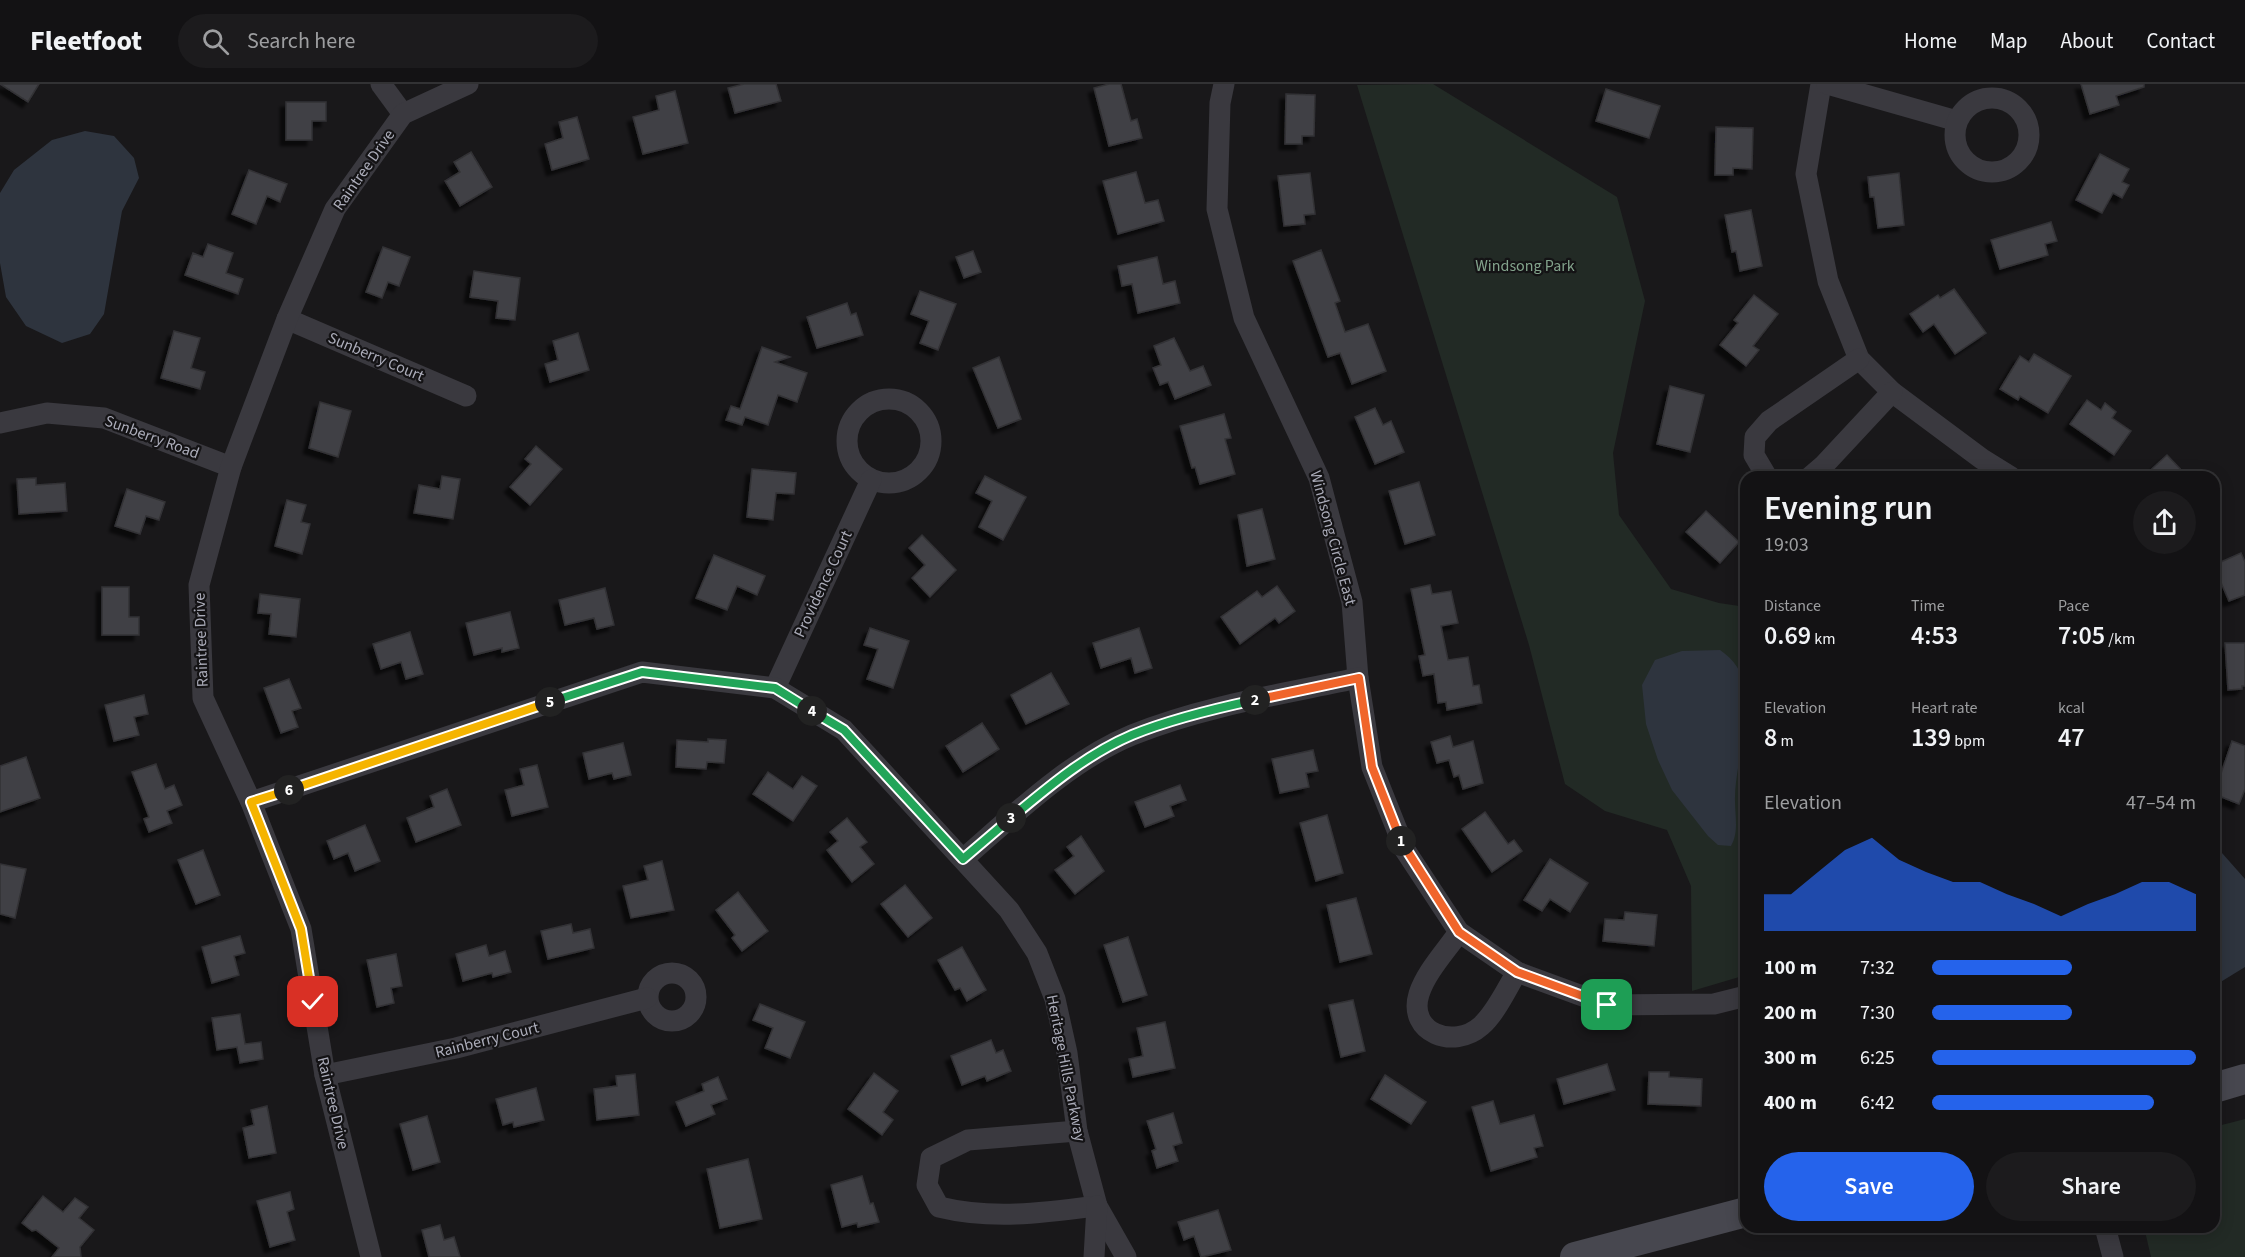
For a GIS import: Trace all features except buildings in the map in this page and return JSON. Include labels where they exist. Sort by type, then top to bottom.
[{"type":"street","points":[[381,84],[402,114]]},
{"type":"street","name":"Raintree Drive","points":[[371,1257],[325,1075],[301,929],[251,802],[203,698],[199,585],[231,467],[287,319],[335,209],[402,114],[468,84]]},
{"type":"street","name":"Windsong Circle East","points":[[1224,84],[1220,103],[1217,208],[1244,318],[1319,478],[1352,602],[1359,678],[1372,767],[1405,850],[1459,932],[1517,972],[1607,1005],[1714,1004],[1740,998]]},
{"type":"street","points":[[1821,84],[1806,174],[1828,280],[1860,359],[1892,392],[2001,471]]},
{"type":"street","points":[[1827,84],[1958,121]]},
{"type":"street","name":"Sunberry Court","points":[[287,319],[466,396]]},
{"type":"street","points":[[1763,471],[1754,455],[1755,437],[1769,421],[1860,359]]},
{"type":"street","points":[[1817,471],[1892,392]]},
{"type":"street","name":"Sunberry Road","points":[[0,423],[48,413],[104,418],[231,467]]},
{"type":"street","name":"Providence Court","points":[[775,688],[872,480]]},
{"type":"street","name":"Heritage Hills Parkway","points":[[251,802],[642,672],[775,688],[844,730],[1009,910],[1037,953],[1055,999],[1067,1053],[1077,1131],[1097,1206],[1126,1257]]},
{"type":"street","points":[[963,859],[1063,775],[1131,736],[1199,712],[1359,678]]},
{"type":"street","points":[[1459,932],[1418,996],[1419,1014],[1427,1028],[1441,1038],[1465,1037],[1483,1024],[1517,972]]},
{"type":"street","name":"Rainberry Court","points":[[325,1075],[456,1048],[647,998]]},
{"type":"street","points":[[2220,1086],[2245,1079]]},
{"type":"street","points":[[1077,1131],[968,1140],[931,1158],[927,1185],[939,1208],[966,1214],[1001,1216],[1097,1206]]},
{"type":"street","name":"Heritage Hills Parkway","points":[[1094,1257],[1097,1206]]},
{"type":"street","points":[[1575,1257],[1740,1214]]},
{"type":"street","points":[[2107,1233],[2113,1257]]},
{"type":"green space","name":"Windsong Park","points":[[1433,84],[1617,197],[1645,301],[1613,453],[1619,515],[1671,589],[1719,603],[1740,606],[1740,977],[1692,991],[1691,886],[1667,830],[1605,811],[1565,784],[1529,645],[1357,85]]},
{"type":"green space","points":[[2245,1119],[2245,1257],[2151,1257],[2145,1233],[2220,1233],[2220,1125]]},
{"type":"shaded area","points":[[85,131],[114,136],[134,158],[139,178],[122,211],[104,314],[90,334],[62,343],[26,326],[6,297],[0,263],[0,193],[14,170],[52,140]]},
{"type":"shaded area","points":[[1720,650],[1740,672],[1740,756],[1735,788],[1736,830],[1731,846],[1718,845],[1708,836],[1672,790],[1658,760],[1646,724],[1642,685],[1655,660],[1682,651]]},
{"type":"shaded area","points":[[2220,851],[2245,879],[2245,967],[2220,982]]},
{"type":"route","points":[[313,1002],[301,929],[251,802],[642,672],[775,688],[844,730],[963,859],[1063,775],[1131,736],[1199,712],[1359,678],[1372,767],[1405,850],[1459,932],[1517,972],[1607,1005]]}]
